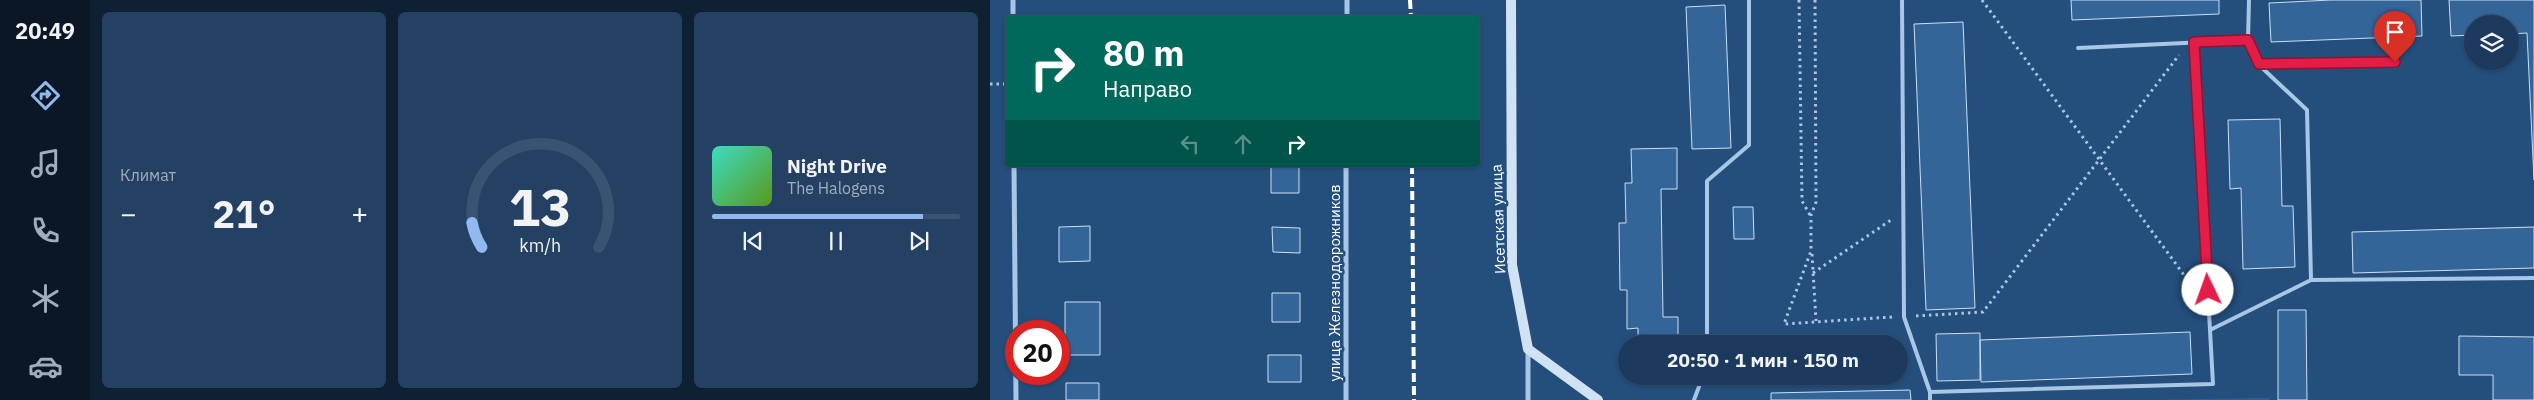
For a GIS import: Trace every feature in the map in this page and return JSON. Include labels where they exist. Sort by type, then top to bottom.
[{"type":"street","points":[[1013,0],[1013,15]]},
{"type":"street","points":[[1347,0],[1347,15]]},
{"type":"street","name":"Исетская улица","points":[[1511,0],[1512,265],[1528,349]]},
{"type":"street","points":[[1014,167],[1016,400]]},
{"type":"street","name":"улица Железнодорожников","points":[[1346,167],[1346,400]]},
{"type":"street","points":[[1528,349],[1528,400]]},
{"type":"street","points":[[1528,349],[1598,400]]},
{"type":"lane","points":[[1707,335],[1707,181],[1749,146],[1749,0]]},
{"type":"lane","points":[[1902,0],[1904,317],[1930,392],[1930,400]]},
{"type":"lane","points":[[2249,0],[2248,40],[2259,64],[2307,110],[2311,280]]},
{"type":"lane","points":[[2078,48],[2248,40]]},
{"type":"lane","points":[[1930,392],[2213,384],[2194,42]]},
{"type":"lane","points":[[2259,64],[2395,62]]},
{"type":"lane","points":[[2210,330],[2311,280],[2534,278]]},
{"type":"lane","points":[[1694,400],[1700,385]]},
{"type":"path","points":[[1800,0],[1802,201],[1810,216]]},
{"type":"path","points":[[1815,0],[1816,202],[1810,216],[1816,321]]},
{"type":"path","points":[[1982,0],[2209,309]]},
{"type":"path","points":[[1811,251],[1784,324],[1983,312],[2189,43]]},
{"type":"path","points":[[990,84],[1005,84]]},
{"type":"path","points":[[1813,273],[1903,212]]},
{"type":"shaded area","points":[[2269,398],[2269,400],[2153,400]]},
{"type":"building","points":[[2071,0],[2219,0],[2219,14],[2072,20]]},
{"type":"building","points":[[2331,0],[2421,0],[2422,36],[2271,42],[2269,3]]},
{"type":"building","points":[[2449,0],[2534,0],[2534,180],[2527,33],[2519,33],[2519,15],[2464,15],[2464,35],[2451,36]]},
{"type":"building","points":[[1725,5],[1731,148],[1692,149],[1686,7]]},
{"type":"building","points":[[1963,22],[1975,308],[1926,310],[1914,24]]},
{"type":"building","points":[[2280,119],[2282,206],[2293,206],[2295,267],[2243,269],[2241,188],[2230,189],[2228,120]]},
{"type":"building","points":[[1677,148],[1677,189],[1661,189],[1663,317],[1678,317],[1678,335],[1638,335],[1638,328],[1627,329],[1627,290],[1620,290],[1619,223],[1626,223],[1625,183],[1632,183],[1631,149]]},
{"type":"building","points":[[1271,167],[1299,167],[1299,193],[1271,193]]},
{"type":"building","points":[[1733,207],[1753,207],[1754,239],[1734,239]]},
{"type":"building","points":[[1090,226],[1090,261],[1059,262],[1059,227]]},
{"type":"building","points":[[1272,227],[1300,228],[1300,253],[1273,252]]},
{"type":"building","points":[[2534,227],[2534,268],[2353,273],[2352,232]]},
{"type":"building","points":[[1272,293],[1300,293],[1300,322],[1272,322]]},
{"type":"building","points":[[1065,302],[1100,302],[1100,355],[1070,355],[1070,320],[1065,320]]},
{"type":"building","points":[[2278,310],[2306,310],[2307,400],[2278,400]]},
{"type":"building","points":[[2190,332],[2192,374],[1981,382],[1980,340]]},
{"type":"building","points":[[1980,333],[1980,380],[1937,381],[1936,334]]},
{"type":"building","points":[[2459,336],[2534,337],[2534,400],[2493,400],[2493,375],[2459,375]]},
{"type":"building","points":[[1268,355],[1301,355],[1301,382],[1268,382]]},
{"type":"building","points":[[1070,383],[1099,383],[1099,400],[1066,400],[1066,385],[1070,385]]},
{"type":"building","points":[[1910,390],[1911,400],[1771,400],[1771,393]]},
{"type":"railway","points":[[1410,0],[1411,15]]},
{"type":"railway","points":[[1412,167],[1414,400]]},
{"type":"route","points":[[2208,290],[2194,42],[2248,40],[2259,64],[2395,62]]}]
